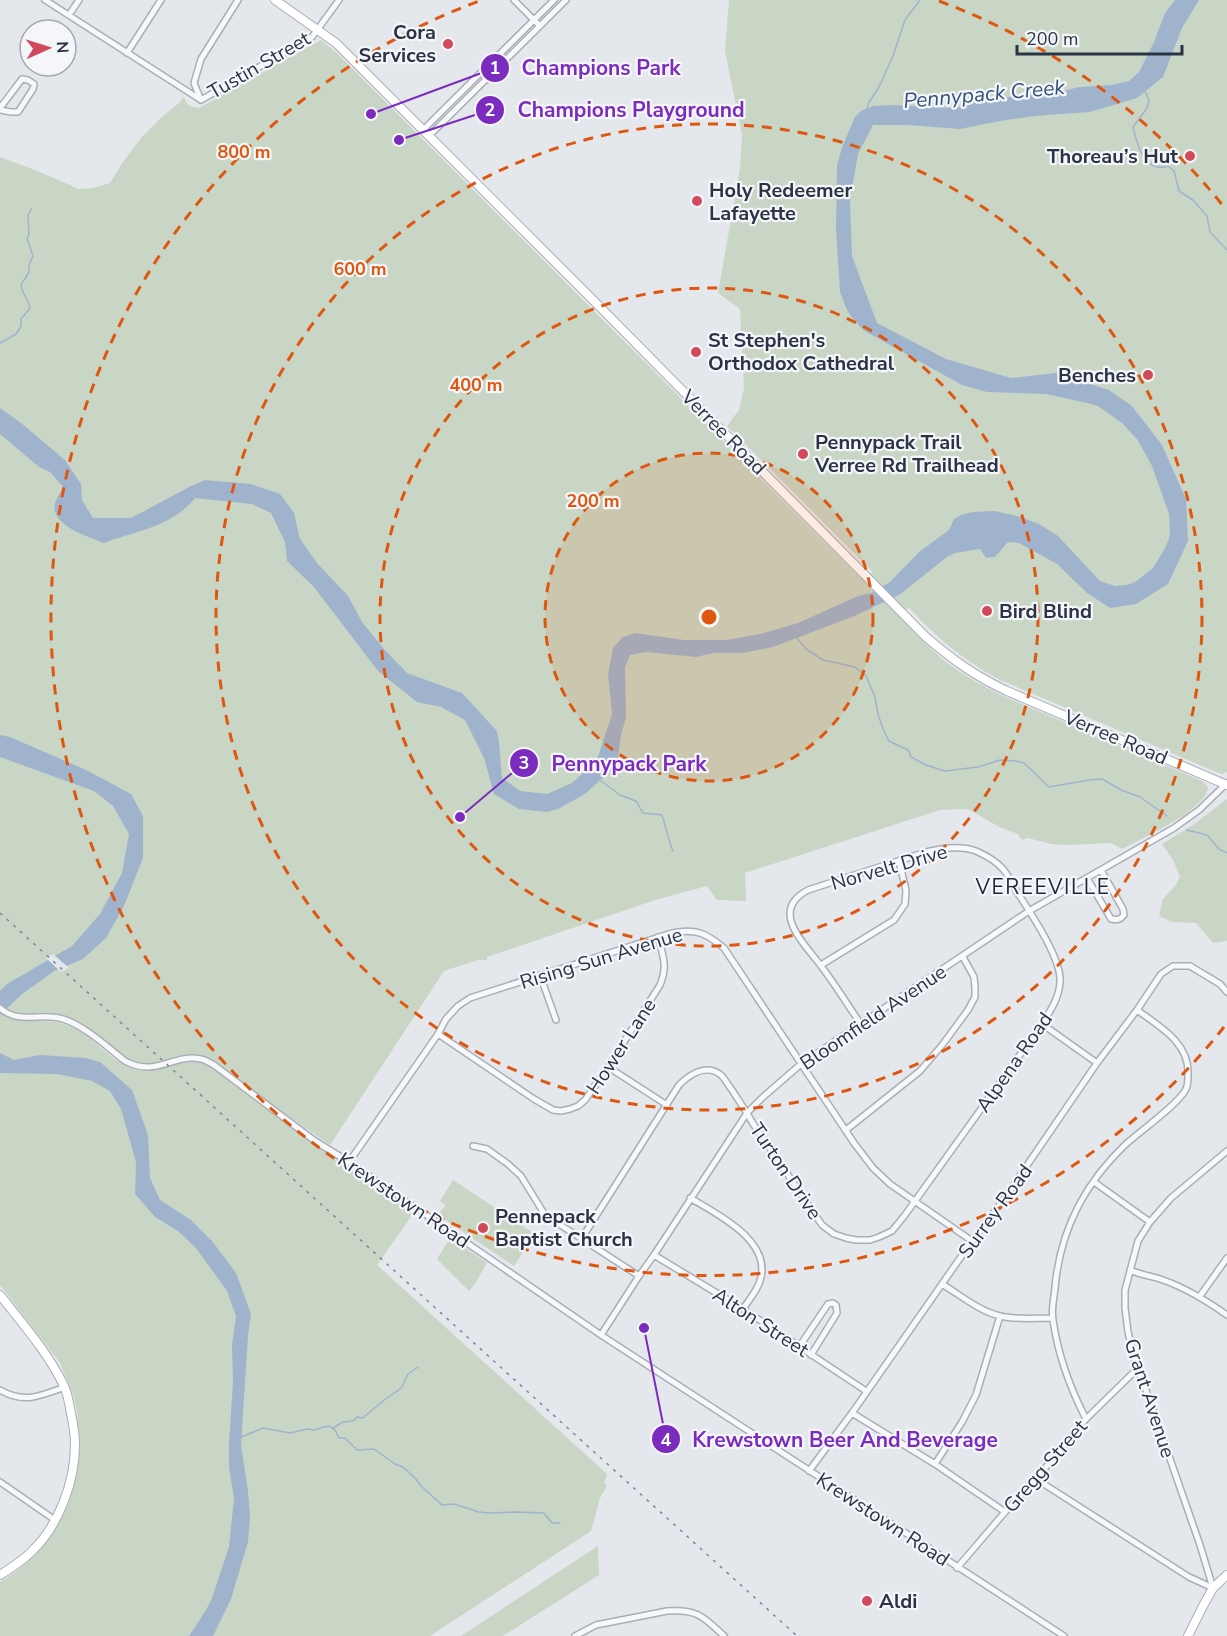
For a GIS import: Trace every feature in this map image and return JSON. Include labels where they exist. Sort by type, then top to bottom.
[{"type":"main road","name":"Verree Road","points":[[275,0],[336,43],[897,608],[946,654],[984,680],[1227,784]]},
{"type":"main road","points":[[0,1295],[35,1340],[64,1387],[73,1424],[74,1452],[65,1498],[46,1535],[33,1550],[0,1575]]},
{"type":"main road","points":[[1188,1636],[1213,1588],[1227,1575]]},
{"type":"street","points":[[45,0],[201,100]]},
{"type":"street","points":[[69,15],[79,0]]},
{"type":"street","points":[[127,53],[161,0]]},
{"type":"street","points":[[201,100],[194,83],[201,59],[238,0]]},
{"type":"street","points":[[318,31],[339,0]]},
{"type":"street","points":[[514,0],[540,26]]},
{"type":"street","points":[[426,133],[554,0]]},
{"type":"street","points":[[426,133],[566,0]]},
{"type":"street","name":"Tustin Street","points":[[201,100],[287,52],[318,31]]},
{"type":"street","points":[[22,79],[34,84],[18,112],[0,109],[22,79]]},
{"type":"street","name":"Bloomfield Avenue","points":[[601,1335],[747,1113],[762,1097],[801,1064],[1029,911],[1174,828],[1199,810],[1227,784]]},
{"type":"street","name":"Norvelt Drive","points":[[821,965],[795,934],[790,908],[799,895],[808,890],[926,852],[946,847],[974,850],[991,858],[1003,869],[1029,911]]},
{"type":"street","points":[[860,1023],[821,965],[894,920],[905,904],[906,890],[899,861]]},
{"type":"street","points":[[1087,878],[1111,919],[1121,919],[1124,915],[1123,909],[1101,870]]},
{"type":"street","name":"Alpena Road","points":[[915,1201],[1056,1002],[1061,980],[1060,972],[1045,938],[1029,911]]},
{"type":"street","name":"Rising Sun Avenue","points":[[349,1162],[446,1019],[458,1006],[470,998],[686,930],[700,932],[724,948],[873,1168],[890,1184],[972,1241]]},
{"type":"street","name":"Hower Lane","points":[[438,1034],[553,1110],[561,1111],[578,1106],[585,1100],[608,1067],[666,973],[658,938]]},
{"type":"street","points":[[846,1130],[920,1071],[944,1044],[968,1010],[975,997],[974,977],[963,957]]},
{"type":"street","name":"Surrey Road","points":[[809,1471],[1161,974],[1173,966],[1189,966],[1207,975],[1227,992]]},
{"type":"street","points":[[540,975],[556,1020]]},
{"type":"street","name":"Krewstown Road","points":[[0,1008],[10,1016],[55,1017],[71,1022],[134,1066],[142,1068],[158,1066],[190,1058],[202,1059],[214,1065],[315,1141],[601,1335],[1064,1636]]},
{"type":"street","points":[[1086,1419],[1064,1370],[1052,1318],[1057,1266],[1066,1234],[1079,1203],[1105,1165],[1169,1108],[1186,1088],[1188,1061],[1181,1048],[1173,1037],[1137,1010]]},
{"type":"street","points":[[1042,1024],[1097,1063]]},
{"type":"street","points":[[582,1238],[667,1105],[608,1067]]},
{"type":"street","name":"Turton Drive","points":[[667,1105],[679,1085],[688,1076],[699,1071],[712,1071],[720,1074],[822,1225],[834,1234],[856,1240],[879,1237],[892,1231],[915,1201]]},
{"type":"street","points":[[473,1146],[487,1149],[521,1176],[545,1215],[639,1276]]},
{"type":"street","name":"Grant Avenue","points":[[1213,1588],[1200,1545],[1137,1369],[1128,1332],[1125,1290],[1138,1241],[1150,1222],[1171,1198],[1227,1151]]},
{"type":"street","points":[[1094,1182],[1150,1222]]},
{"type":"street","points":[[690,1198],[733,1223],[759,1255],[762,1268],[760,1282],[743,1309]]},
{"type":"street","name":"Alton Street","points":[[654,1254],[743,1309],[866,1391]]},
{"type":"street","points":[[1200,1296],[1227,1258]]},
{"type":"street","points":[[1130,1270],[1163,1280],[1200,1296],[1227,1315]]},
{"type":"street","points":[[942,1284],[967,1300],[1000,1316],[1052,1318]]},
{"type":"street","points":[[800,1347],[825,1307],[830,1303],[836,1305],[837,1312],[811,1355]]},
{"type":"street","points":[[935,1464],[958,1429],[976,1395],[1000,1316]]},
{"type":"street","name":"Gregg Street","points":[[957,1568],[1086,1419],[1137,1369]]},
{"type":"street","points":[[0,1390],[10,1396],[30,1398],[39,1397],[64,1387]]},
{"type":"street","points":[[852,1413],[935,1464],[1005,1512]]},
{"type":"street","points":[[1036,1479],[1189,1577],[1213,1588]]},
{"type":"street","points":[[0,1482],[55,1520]]},
{"type":"street","points":[[574,1636],[596,1625],[667,1611],[691,1611],[702,1617],[724,1636]]},
{"type":"green space","points":[[729,0],[1227,0],[1227,772],[1222,774],[1216,772],[998,679],[950,647],[909,608],[896,613],[934,652],[965,675],[1010,699],[1202,781],[1208,787],[1205,796],[1186,814],[1122,849],[1111,843],[1070,845],[1051,844],[1028,838],[1022,840],[1018,834],[999,827],[970,810],[940,810],[745,873],[746,901],[717,900],[707,886],[655,900],[487,957],[487,960],[478,960],[444,971],[330,1145],[218,1063],[205,1056],[183,1055],[154,1063],[134,1061],[73,1020],[53,1014],[28,1014],[27,1021],[48,1021],[78,1030],[118,1061],[136,1070],[155,1070],[186,1061],[209,1065],[304,1137],[415,1211],[377,1265],[607,1474],[604,1483],[607,1486],[600,1498],[591,1531],[430,1636],[0,1636],[0,1582],[32,1557],[68,1502],[77,1473],[80,1443],[73,1395],[60,1363],[0,1285],[0,157],[79,189],[110,183],[141,138],[183,97],[189,106],[199,108],[321,40],[337,53],[860,578],[873,572],[727,426],[739,410],[744,389],[740,309],[718,293],[740,168],[742,135],[725,51]]},
{"type":"green space","points":[[1227,799],[1227,941],[1213,943],[1196,923],[1172,922],[1159,916],[1163,899],[1180,877],[1173,860],[1162,844],[1193,825]]},
{"type":"green space","points":[[453,1180],[535,1234],[514,1266],[438,1215],[446,1205],[440,1201]]},
{"type":"green space","points":[[450,1238],[487,1263],[469,1291],[437,1259]]},
{"type":"green space","points":[[598,1546],[599,1575],[503,1636],[461,1636]]},
{"type":"water","points":[[1175,0],[1199,0],[1182,28],[1163,77],[1137,98],[1090,112],[1034,116],[960,129],[873,125],[858,154],[850,200],[852,256],[877,323],[946,359],[1011,378],[1056,373],[1109,390],[1132,406],[1162,445],[1186,499],[1188,541],[1168,584],[1136,604],[1110,608],[1087,593],[1057,564],[1019,543],[1010,542],[995,557],[986,558],[980,549],[955,553],[899,595],[852,617],[773,647],[743,653],[714,653],[696,657],[646,652],[630,655],[625,667],[626,717],[617,765],[585,794],[558,809],[547,812],[519,809],[494,794],[484,758],[465,720],[441,707],[417,702],[378,671],[314,587],[287,561],[285,542],[271,513],[252,504],[195,498],[176,515],[165,521],[104,543],[72,530],[59,519],[55,512],[55,504],[63,487],[50,472],[39,467],[0,434],[0,408],[65,460],[81,484],[82,500],[93,518],[131,518],[205,480],[251,484],[280,494],[294,513],[300,539],[317,563],[348,596],[362,622],[384,649],[407,673],[462,693],[497,731],[502,778],[520,791],[547,794],[572,783],[597,760],[612,714],[608,674],[613,648],[623,637],[635,633],[684,640],[727,640],[760,634],[798,623],[858,596],[871,593],[890,582],[919,552],[949,530],[954,519],[961,515],[995,511],[1039,524],[1058,536],[1100,581],[1115,586],[1127,585],[1135,582],[1153,568],[1164,550],[1170,531],[1169,514],[1152,466],[1137,439],[1122,423],[1098,406],[1046,394],[987,392],[962,385],[863,330],[847,310],[840,292],[836,230],[837,166],[842,147],[855,117],[861,111],[873,106],[961,107],[1002,98],[1129,81],[1139,72],[1165,13]]},
{"type":"water","points":[[0,735],[10,737],[86,770],[131,794],[143,816],[143,858],[124,906],[106,938],[83,959],[54,971],[21,995],[0,1015],[0,991],[7,984],[72,946],[100,914],[122,873],[129,834],[113,806],[94,791],[0,757]]},
{"type":"water","points":[[0,1053],[14,1060],[40,1055],[86,1058],[100,1062],[132,1090],[148,1135],[150,1178],[160,1200],[191,1220],[212,1241],[236,1273],[251,1314],[241,1445],[250,1517],[248,1542],[231,1599],[213,1636],[189,1636],[212,1598],[229,1547],[234,1498],[229,1468],[229,1444],[233,1382],[232,1345],[236,1316],[227,1291],[196,1248],[178,1231],[155,1217],[135,1194],[136,1162],[121,1109],[110,1091],[92,1081],[57,1074],[0,1073]]},
{"type":"pier","points":[[53,954],[69,968],[61,972],[46,958]]},
{"type":"waterway","points":[[867,109],[893,56],[905,20],[920,0]]},
{"type":"waterway","points":[[1145,91],[1149,100],[1147,108],[1133,127],[1144,157],[1152,165],[1168,166],[1174,171],[1179,191],[1193,200],[1207,216],[1210,232],[1227,250]]},
{"type":"waterway","points":[[0,343],[16,334],[21,326],[21,319],[30,308],[21,285],[29,272],[33,256],[27,238],[29,235],[28,215],[32,208]]},
{"type":"waterway","points":[[796,637],[806,649],[823,660],[855,667],[866,676],[889,741],[908,750],[911,757],[926,765],[945,771],[978,767],[1000,760],[1016,761],[1024,763],[1049,787],[1102,779],[1121,790],[1140,797],[1167,816]]},
{"type":"waterway","points":[[600,780],[620,795],[636,801],[643,813],[662,815],[673,851]]},
{"type":"waterway","points":[[1187,830],[1207,835],[1219,849],[1227,853]]},
{"type":"waterway","points":[[333,1428],[343,1422],[353,1421],[357,1417],[363,1418],[402,1387],[408,1374],[418,1367]]},
{"type":"waterway","points":[[239,1438],[263,1428],[290,1433],[329,1426],[335,1430],[339,1438],[345,1438],[357,1450],[374,1449],[403,1467],[442,1505],[454,1504],[489,1513],[544,1513],[552,1523],[560,1523]]},
{"type":"railway","points":[[0,913],[797,1636]]},
{"type":"place","name":"Cora Services","points":[[448,44]]},
{"type":"place","name":"Champions Park","points":[[371,114]]},
{"type":"place","name":"Champions Playground","points":[[399,140]]},
{"type":"place","name":"Thoreau’s Hut","points":[[1190,156]]},
{"type":"place","name":"Holy Redeemer Lafayette","points":[[697,201]]},
{"type":"place","name":"St Stephen's Orthodox Cathedral","points":[[696,352]]},
{"type":"place","name":"Benches","points":[[1148,375]]},
{"type":"place","name":"Pennypack Trail Verree Rd Trailhead","points":[[803,454]]},
{"type":"place","name":"Bird Blind","points":[[987,611]]},
{"type":"place","name":"Pennypack Park","points":[[460,817]]},
{"type":"place","name":"Pennepack Baptist Church","points":[[483,1228]]},
{"type":"place","name":"Krewstown Beer And Beverage","points":[[644,1328]]},
{"type":"place","name":"Aldi","points":[[867,1601]]},
{"type":"district","name":"VEREEVILLE","points":[[1043,887]]},
{"type":"water label","name":"Pennypack Creek","points":[[984,94]]}]
